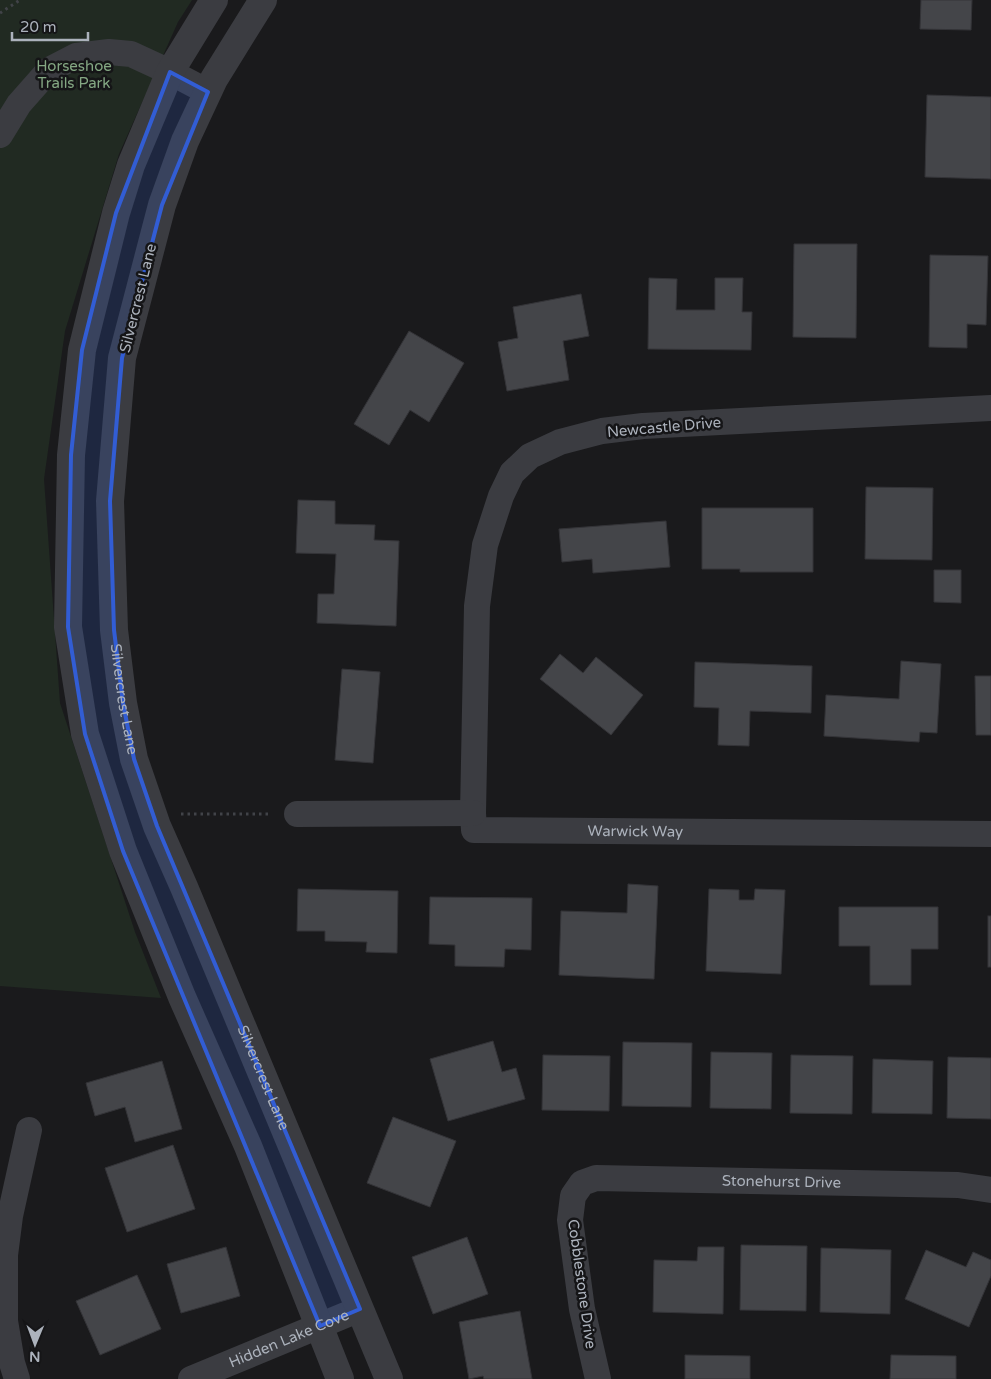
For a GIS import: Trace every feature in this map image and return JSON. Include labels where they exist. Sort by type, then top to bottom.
[{"type":"street","points":[[214,0],[170,72],[131,165],[116,213],[82,350],[71,456],[68,627],[85,734],[123,850],[182,997],[248,1146],[340,1379]]},
{"type":"street","name":"Silvercrest Lane","points":[[263,0],[214,80],[185,141],[162,205],[122,358],[110,501],[114,630],[123,702],[134,758],[156,826],[184,887],[389,1379]]},
{"type":"street","points":[[0,135],[19,104],[48,70],[76,56],[109,52],[132,54],[208,92]]},
{"type":"street","name":"Newcastle Drive","points":[[473,813],[477,606],[485,545],[501,496],[512,473],[530,456],[560,442],[602,431],[643,426],[991,408]]},
{"type":"street","points":[[297,814],[473,813]]},
{"type":"street","name":"Warwick Way","points":[[473,813],[474,830],[991,834]]},
{"type":"street","points":[[17,1379],[12,1363],[5,1320],[5,1254],[10,1216],[29,1130]]},
{"type":"street","name":"Stonehurst Drive","points":[[578,1190],[582,1183],[596,1178],[958,1185],[991,1190]]},
{"type":"street","name":"Cobblestone Drive","points":[[578,1190],[573,1196],[570,1220],[582,1309],[598,1379]]},
{"type":"street","name":"Hidden Lake Cove","points":[[191,1379],[360,1309]]},
{"type":"path","points":[[0,13],[20,0]]},
{"type":"path","points":[[181,814],[297,814]]},
{"type":"highlighted area","points":[[170,72],[208,92],[162,205],[122,358],[110,501],[114,630],[123,703],[134,759],[157,826],[360,1309],[320,1326],[123,851],[85,734],[68,627],[71,455],[82,350],[116,213]]},
{"type":"green space","name":"Horseshoe Trails Park","points":[[0,0],[192,0],[178,22],[119,154],[65,331],[44,479],[60,703],[135,932],[161,998],[0,986]]},
{"type":"building","points":[[921,0],[972,0],[971,30],[920,29]]},
{"type":"building","points":[[927,95],[991,97],[991,179],[925,177]]},
{"type":"building","points":[[794,244],[857,244],[856,338],[793,337]]},
{"type":"building","points":[[930,255],[988,256],[986,325],[967,324],[967,348],[929,347]]},
{"type":"building","points":[[649,278],[677,279],[676,310],[715,310],[715,278],[743,278],[742,312],[752,312],[751,350],[648,349]]},
{"type":"building","points":[[581,294],[589,336],[563,341],[569,380],[507,391],[498,342],[518,338],[513,307]]},
{"type":"building","points":[[409,331],[464,363],[429,422],[410,410],[389,445],[354,424]]},
{"type":"building","points":[[866,487],[933,488],[932,560],[865,559]]},
{"type":"building","points":[[298,500],[335,501],[335,524],[375,525],[374,540],[399,541],[396,626],[317,623],[318,594],[334,594],[336,554],[296,553]]},
{"type":"building","points":[[702,508],[813,508],[813,572],[740,572],[740,569],[702,569]]},
{"type":"building","points":[[666,521],[670,567],[593,573],[592,559],[562,562],[559,529]]},
{"type":"building","points":[[934,570],[961,570],[961,603],[934,602]]},
{"type":"building","points":[[560,654],[583,673],[596,657],[643,695],[611,735],[540,679]]},
{"type":"building","points":[[901,661],[941,664],[937,733],[920,732],[919,742],[824,736],[826,695],[899,699]]},
{"type":"building","points":[[695,662],[812,666],[811,713],[750,711],[749,746],[718,745],[719,708],[694,707]]},
{"type":"building","points":[[342,669],[380,672],[373,763],[335,760]]},
{"type":"building","points":[[975,676],[991,676],[991,735],[976,735]]},
{"type":"building","points":[[628,884],[658,886],[654,979],[559,975],[561,911],[627,913]]},
{"type":"building","points":[[298,889],[398,891],[397,953],[366,952],[367,942],[325,941],[325,931],[297,931]]},
{"type":"building","points":[[709,889],[739,890],[739,900],[754,900],[755,889],[785,890],[781,974],[706,971]]},
{"type":"building","points":[[430,897],[532,898],[531,950],[505,949],[504,967],[455,966],[455,945],[429,944]]},
{"type":"building","points":[[839,907],[938,907],[938,949],[911,949],[911,985],[870,985],[870,946],[839,946]]},
{"type":"building","points":[[988,916],[991,916],[991,967],[988,967]]},
{"type":"building","points":[[493,1041],[502,1072],[516,1068],[525,1099],[448,1121],[430,1059]]},
{"type":"building","points":[[623,1042],[692,1043],[691,1107],[622,1106]]},
{"type":"building","points":[[711,1052],[772,1053],[771,1109],[710,1108]]},
{"type":"building","points":[[543,1055],[610,1056],[609,1111],[542,1110]]},
{"type":"building","points":[[791,1055],[853,1056],[852,1114],[790,1113]]},
{"type":"building","points":[[948,1057],[991,1058],[991,1119],[947,1118]]},
{"type":"building","points":[[873,1059],[933,1061],[932,1114],[872,1113]]},
{"type":"building","points":[[162,1061],[182,1129],[135,1142],[125,1107],[95,1116],[86,1083]]},
{"type":"building","points":[[393,1117],[456,1141],[430,1207],[367,1183]]},
{"type":"building","points":[[173,1145],[195,1209],[127,1232],[105,1168]]},
{"type":"building","points":[[467,1237],[488,1294],[433,1314],[412,1257]]},
{"type":"building","points":[[741,1245],[807,1246],[806,1311],[740,1310]]},
{"type":"building","points":[[226,1247],[240,1296],[181,1313],[167,1264]]},
{"type":"building","points":[[698,1247],[724,1247],[723,1314],[653,1312],[654,1260],[697,1261]]},
{"type":"building","points":[[821,1248],[891,1250],[890,1314],[820,1312]]},
{"type":"building","points":[[926,1250],[966,1267],[973,1252],[991,1260],[991,1276],[969,1327],[905,1299]]},
{"type":"building","points":[[137,1275],[161,1329],[100,1355],[76,1301]]},
{"type":"building","points":[[520,1311],[532,1379],[484,1379],[483,1376],[469,1379],[459,1322]]},
{"type":"building","points":[[685,1355],[750,1356],[750,1379],[685,1379]]},
{"type":"building","points":[[891,1355],[956,1356],[956,1379],[890,1379]]}]
